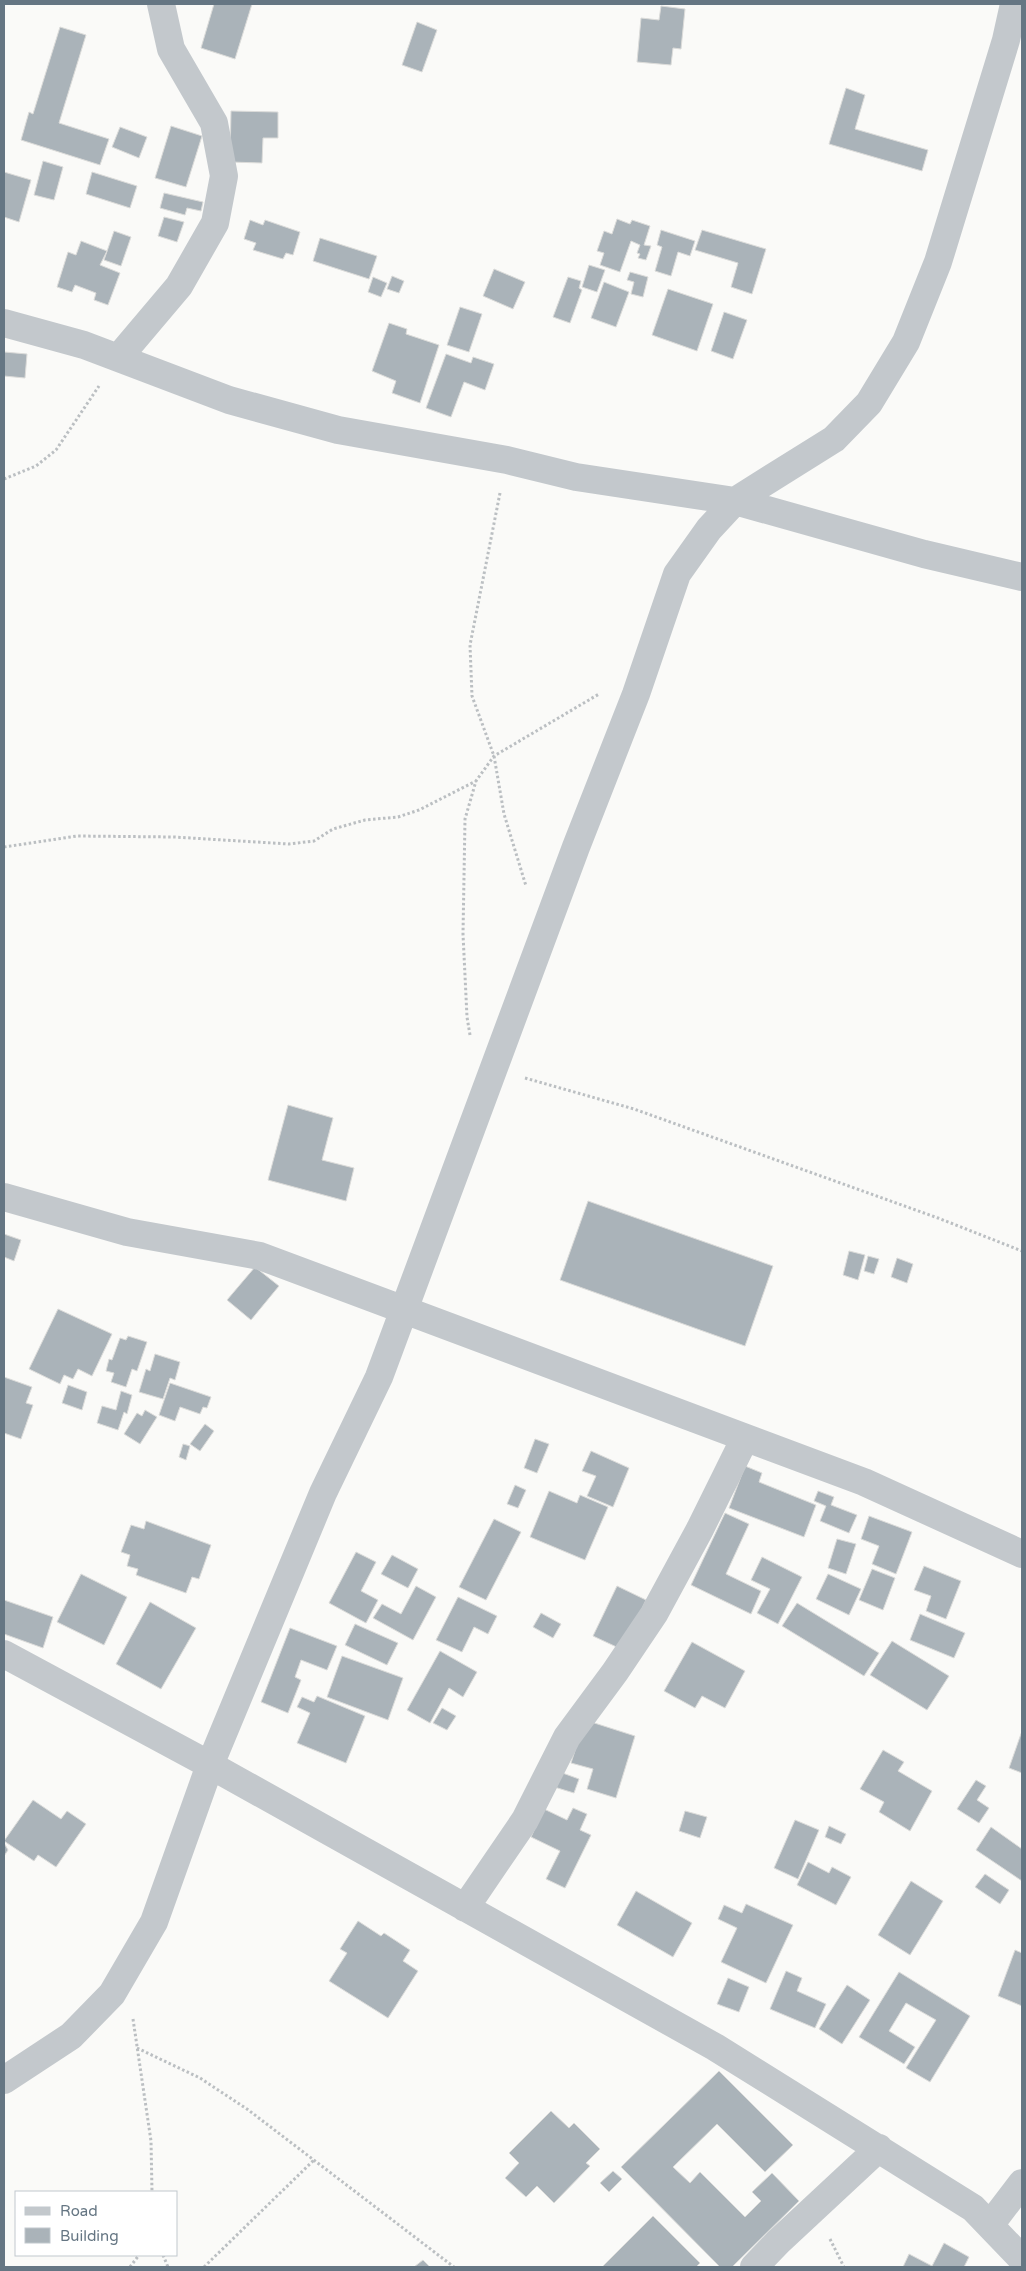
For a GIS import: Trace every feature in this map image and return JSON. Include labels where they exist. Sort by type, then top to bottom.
[{"type":"street","points":[[118,357],[179,286],[215,223],[224,176],[214,123],[171,49],[162,4]]},
{"type":"street","points":[[4,2080],[71,2036],[112,1994],[154,1922],[210,1765],[323,1493],[379,1377],[493,1069],[646,666],[677,574],[709,529],[735,501],[834,439],[869,403],[906,342],[938,262],[1014,42],[1014,4]]},
{"type":"street","points":[[4,324],[84,345],[229,400],[329,427],[507,460],[576,477],[735,501],[924,554],[1022,578]]},
{"type":"street","points":[[4,1197],[126,1232],[260,1256],[864,1482],[1022,1554]]},
{"type":"street","points":[[465,1908],[525,1820],[567,1737],[654,1614],[700,1529],[744,1438]]},
{"type":"street","points":[[4,1654],[210,1765],[715,2047],[973,2208],[1022,2259]]},
{"type":"street","points":[[754,2267],[778,2242],[879,2148]]},
{"type":"street","points":[[990,2225],[1022,2183]]},
{"type":"path","points":[[4,479],[36,466],[56,450],[118,357]]},
{"type":"path","points":[[507,460],[470,645],[472,696],[494,756],[504,814],[542,940]]},
{"type":"path","points":[[470,1036],[467,1017],[463,934],[465,819],[476,781],[494,756],[646,666]]},
{"type":"path","points":[[4,847],[77,836],[174,837],[298,843],[314,841],[334,829],[365,820],[398,817],[420,810],[476,781]]},
{"type":"path","points":[[493,1069],[634,1109],[938,1218],[1022,1251]]},
{"type":"path","points":[[112,1994],[132,2019],[151,2141],[152,2191]]},
{"type":"path","points":[[137,2048],[200,2078],[247,2109],[454,2267]]},
{"type":"path","points":[[204,2267],[314,2160]]},
{"type":"path","points":[[130,2267],[138,2256]]},
{"type":"building","points":[[214,4],[252,4],[235,59],[201,48]]},
{"type":"building","points":[[661,6],[685,9],[681,49],[673,48],[671,65],[637,62],[641,18],[659,20]]},
{"type":"building","points":[[417,22],[437,30],[422,72],[402,65]]},
{"type":"building","points":[[60,27],[86,35],[59,123],[109,139],[100,165],[21,140],[29,112],[33,114]]},
{"type":"building","points":[[846,88],[865,95],[855,129],[928,150],[922,171],[829,144]]},
{"type":"building","points":[[231,111],[278,112],[278,138],[263,138],[262,163],[230,162]]},
{"type":"building","points":[[171,126],[202,136],[186,187],[155,178]]},
{"type":"building","points":[[120,127],[147,137],[139,158],[112,147]]},
{"type":"building","points":[[43,161],[63,167],[54,200],[34,195]]},
{"type":"building","points":[[4,172],[31,180],[19,222],[4,217]]},
{"type":"building","points":[[92,172],[137,186],[130,208],[86,194]]},
{"type":"building","points":[[164,193],[203,202],[201,211],[187,208],[185,215],[160,208]]},
{"type":"building","points":[[164,217],[184,222],[177,242],[158,236]]},
{"type":"building","points":[[617,219],[630,224],[632,220],[650,226],[644,245],[651,246],[646,260],[638,258],[640,254],[637,253],[640,245],[631,241],[620,272],[600,265],[604,253],[597,251],[604,231],[612,234]]},
{"type":"building","points":[[250,220],[263,225],[265,220],[300,232],[293,255],[286,253],[283,259],[253,250],[256,243],[244,239]]},
{"type":"building","points":[[661,230],[695,241],[690,256],[678,252],[671,276],[655,271],[662,247],[657,245]]},
{"type":"building","points":[[702,230],[766,249],[752,294],[731,287],[738,263],[695,250]]},
{"type":"building","points":[[114,231],[131,237],[121,266],[104,260]]},
{"type":"building","points":[[320,238],[377,256],[369,279],[313,261]]},
{"type":"building","points":[[81,241],[107,251],[100,265],[120,273],[108,305],[94,300],[96,293],[75,285],[72,292],[57,287],[68,252],[76,255]]},
{"type":"building","points":[[589,265],[605,270],[597,292],[582,287]]},
{"type":"building","points":[[494,269],[525,282],[513,309],[483,296]]},
{"type":"building","points":[[630,272],[648,277],[643,297],[631,294],[634,282],[627,280]]},
{"type":"building","points":[[392,276],[404,281],[399,293],[387,289]]},
{"type":"building","points":[[373,277],[387,283],[381,297],[368,292]]},
{"type":"building","points":[[568,277],[581,281],[579,288],[582,290],[570,323],[553,317]]},
{"type":"building","points":[[604,282],[629,292],[616,327],[591,318]]},
{"type":"building","points":[[668,289],[713,304],[697,351],[652,335]]},
{"type":"building","points":[[460,307],[482,314],[469,352],[447,345]]},
{"type":"building","points":[[724,312],[747,320],[733,359],[711,351]]},
{"type":"building","points":[[389,323],[407,329],[406,334],[439,345],[420,403],[392,393],[396,381],[372,371]]},
{"type":"building","points":[[4,352],[27,354],[25,378],[4,376]]},
{"type":"building","points":[[446,354],[471,363],[473,357],[494,364],[485,390],[464,382],[451,417],[426,408]]},
{"type":"building","points":[[288,1105],[333,1118],[322,1160],[354,1168],[346,1201],[268,1180]]},
{"type":"building","points":[[588,1201],[773,1266],[745,1346],[560,1280]]},
{"type":"building","points":[[4,1234],[21,1240],[14,1261],[4,1257]]},
{"type":"building","points":[[849,1251],[865,1255],[858,1280],[843,1275]]},
{"type":"building","points":[[868,1256],[879,1259],[874,1274],[864,1271]]},
{"type":"building","points":[[897,1258],[913,1264],[907,1283],[891,1277]]},
{"type":"building","points":[[255,1267],[279,1286],[251,1320],[227,1300]]},
{"type":"building","points":[[58,1309],[112,1334],[92,1376],[78,1369],[73,1379],[64,1375],[60,1384],[29,1369]]},
{"type":"building","points":[[128,1336],[147,1342],[137,1371],[132,1369],[126,1387],[111,1382],[114,1373],[106,1371],[109,1359],[112,1360],[120,1338],[126,1340]]},
{"type":"building","points":[[155,1354],[180,1362],[175,1380],[170,1378],[163,1399],[139,1392],[146,1369],[150,1371]]},
{"type":"building","points":[[4,1377],[32,1387],[26,1403],[33,1405],[21,1439],[4,1433]]},
{"type":"building","points":[[170,1383],[211,1397],[207,1408],[203,1407],[200,1414],[180,1407],[175,1421],[159,1415]]},
{"type":"building","points":[[68,1385],[87,1392],[82,1410],[62,1403]]},
{"type":"building","points":[[121,1391],[132,1395],[127,1414],[124,1412],[118,1430],[97,1423],[102,1406],[116,1410]]},
{"type":"building","points":[[145,1410],[157,1417],[140,1444],[124,1434],[137,1413],[142,1416]]},
{"type":"building","points":[[205,1424],[214,1431],[200,1451],[190,1444]]},
{"type":"building","points":[[535,1439],[549,1444],[537,1473],[524,1468]]},
{"type":"building","points":[[183,1444],[190,1446],[186,1460],[179,1457]]},
{"type":"building","points":[[591,1451],[629,1468],[613,1507],[587,1496],[596,1476],[582,1471]]},
{"type":"building","points":[[745,1466],[762,1473],[759,1482],[816,1505],[804,1537],[729,1508]]},
{"type":"building","points":[[515,1485],[526,1490],[518,1508],[507,1504]]},
{"type":"building","points":[[549,1491],[577,1503],[580,1495],[608,1507],[585,1560],[530,1537]]},
{"type":"building","points":[[818,1491],[834,1497],[831,1505],[857,1515],[849,1533],[820,1521],[826,1506],[814,1501]]},
{"type":"building","points":[[725,1513],[749,1524],[726,1574],[761,1591],[751,1614],[691,1585]]},
{"type":"building","points":[[869,1516],[912,1532],[896,1574],[872,1564],[879,1546],[861,1539]]},
{"type":"building","points":[[494,1519],[521,1532],[486,1600],[459,1587]]},
{"type":"building","points":[[146,1521],[211,1545],[199,1579],[192,1577],[186,1593],[136,1575],[138,1569],[127,1566],[130,1555],[121,1552],[131,1525],[144,1529]]},
{"type":"building","points":[[837,1539],[856,1544],[846,1574],[828,1568]]},
{"type":"building","points":[[356,1552],[376,1562],[361,1591],[378,1600],[366,1623],[329,1603]]},
{"type":"building","points":[[392,1555],[418,1569],[408,1588],[381,1574]]},
{"type":"building","points":[[762,1557],[802,1577],[778,1624],[757,1613],[770,1589],[751,1580]]},
{"type":"building","points":[[924,1566],[961,1581],[946,1619],[926,1611],[931,1596],[914,1590]]},
{"type":"building","points":[[872,1569],[895,1578],[883,1610],[859,1600]]},
{"type":"building","points":[[81,1574],[127,1597],[104,1645],[57,1622]]},
{"type":"building","points":[[828,1574],[861,1589],[849,1615],[816,1599]]},
{"type":"building","points":[[416,1586],[436,1597],[413,1640],[373,1618],[382,1604],[401,1614]]},
{"type":"building","points":[[617,1586],[646,1600],[623,1650],[593,1636]]},
{"type":"building","points":[[458,1597],[497,1616],[488,1634],[474,1627],[462,1652],[436,1640]]},
{"type":"building","points":[[4,1600],[53,1617],[43,1648],[4,1634]]},
{"type":"building","points":[[150,1602],[196,1628],[161,1689],[116,1664]]},
{"type":"building","points":[[797,1603],[879,1653],[864,1676],[782,1626]]},
{"type":"building","points":[[541,1613],[561,1624],[553,1638],[533,1627]]},
{"type":"building","points":[[920,1614],[965,1633],[954,1658],[910,1640]]},
{"type":"building","points":[[355,1624],[398,1643],[387,1665],[345,1645]]},
{"type":"building","points":[[290,1628],[337,1646],[327,1670],[301,1660],[295,1677],[301,1680],[288,1713],[261,1702]]},
{"type":"building","points":[[892,1641],[949,1676],[927,1710],[870,1675]]},
{"type":"building","points":[[692,1642],[745,1671],[725,1708],[702,1696],[695,1708],[664,1691]]},
{"type":"building","points":[[440,1651],[477,1672],[463,1697],[449,1688],[430,1723],[407,1710]]},
{"type":"building","points":[[342,1656],[403,1678],[388,1720],[327,1697]]},
{"type":"building","points":[[317,1696],[365,1716],[346,1763],[297,1743],[310,1713],[297,1707],[302,1697],[314,1702]]},
{"type":"building","points":[[442,1708],[456,1716],[447,1730],[433,1723]]},
{"type":"building","points":[[585,1720],[635,1736],[616,1798],[587,1789],[593,1769],[571,1763]]},
{"type":"building","points":[[1022,1731],[1022,1773],[1009,1768]]},
{"type":"building","points":[[883,1750],[904,1762],[898,1771],[932,1791],[910,1831],[879,1812],[884,1802],[860,1789]]},
{"type":"building","points":[[557,1771],[579,1779],[574,1793],[551,1786]]},
{"type":"building","points":[[976,1780],[986,1786],[977,1800],[989,1808],[979,1823],[957,1809]]},
{"type":"building","points":[[33,1800],[61,1819],[67,1811],[86,1824],[56,1867],[38,1855],[34,1861],[4,1841]]},
{"type":"building","points":[[573,1808],[587,1814],[580,1830],[591,1835],[565,1888],[546,1879],[560,1851],[531,1837],[544,1809],[567,1820]]},
{"type":"building","points":[[685,1811],[707,1817],[700,1838],[679,1831]]},
{"type":"building","points":[[795,1820],[819,1830],[798,1879],[774,1868]]},
{"type":"building","points":[[829,1826],[846,1834],[841,1844],[825,1837]]},
{"type":"building","points":[[991,1827],[1022,1849],[1022,1881],[976,1850]]},
{"type":"building","points":[[4,1843],[8,1850],[4,1856]]},
{"type":"building","points":[[808,1862],[829,1873],[832,1867],[851,1877],[836,1905],[797,1885]]},
{"type":"building","points":[[985,1874],[1009,1890],[1000,1904],[975,1887]]},
{"type":"building","points":[[911,1881],[943,1901],[910,1955],[878,1935]]},
{"type":"building","points":[[636,1891],[692,1923],[673,1957],[617,1925]]},
{"type":"building","points":[[746,1904],[793,1925],[766,1983],[721,1962],[737,1928],[718,1919],[724,1905],[742,1913]]},
{"type":"building","points":[[358,1921],[381,1936],[384,1933],[410,1950],[403,1961],[418,1971],[388,2018],[329,1981],[347,1953],[340,1949]]},
{"type":"building","points":[[1015,1950],[1022,1953],[1022,2006],[998,1996]]},
{"type":"building","points":[[786,1971],[802,1978],[797,1991],[826,2004],[815,2028],[770,2009]]},
{"type":"building","points":[[899,1972],[970,2016],[930,2082],[906,2068],[936,2020],[906,2003],[889,2031],[915,2047],[904,2064],[859,2037]]},
{"type":"building","points":[[728,1978],[749,1987],[739,2012],[717,2004]]},
{"type":"building","points":[[847,1985],[870,2000],[842,2044],[819,2029]]},
{"type":"building","points":[[719,2071],[793,2145],[765,2172],[717,2124],[673,2167],[690,2183],[700,2172],[745,2217],[761,2201],[752,2192],[772,2173],[799,2201],[732,2267],[720,2267],[621,2167]]},
{"type":"building","points":[[551,2111],[569,2128],[574,2123],[600,2149],[586,2163],[590,2166],[554,2203],[537,2186],[526,2197],[505,2178],[519,2163],[509,2153]]},
{"type":"building","points":[[613,2171],[622,2179],[609,2192],[600,2183]]},
{"type":"building","points":[[653,2216],[700,2263],[696,2267],[602,2267]]},
{"type":"building","points":[[944,2243],[969,2257],[964,2267],[903,2267],[909,2254],[932,2266]]},
{"type":"building","points":[[423,2260],[430,2267],[414,2267]]}]
